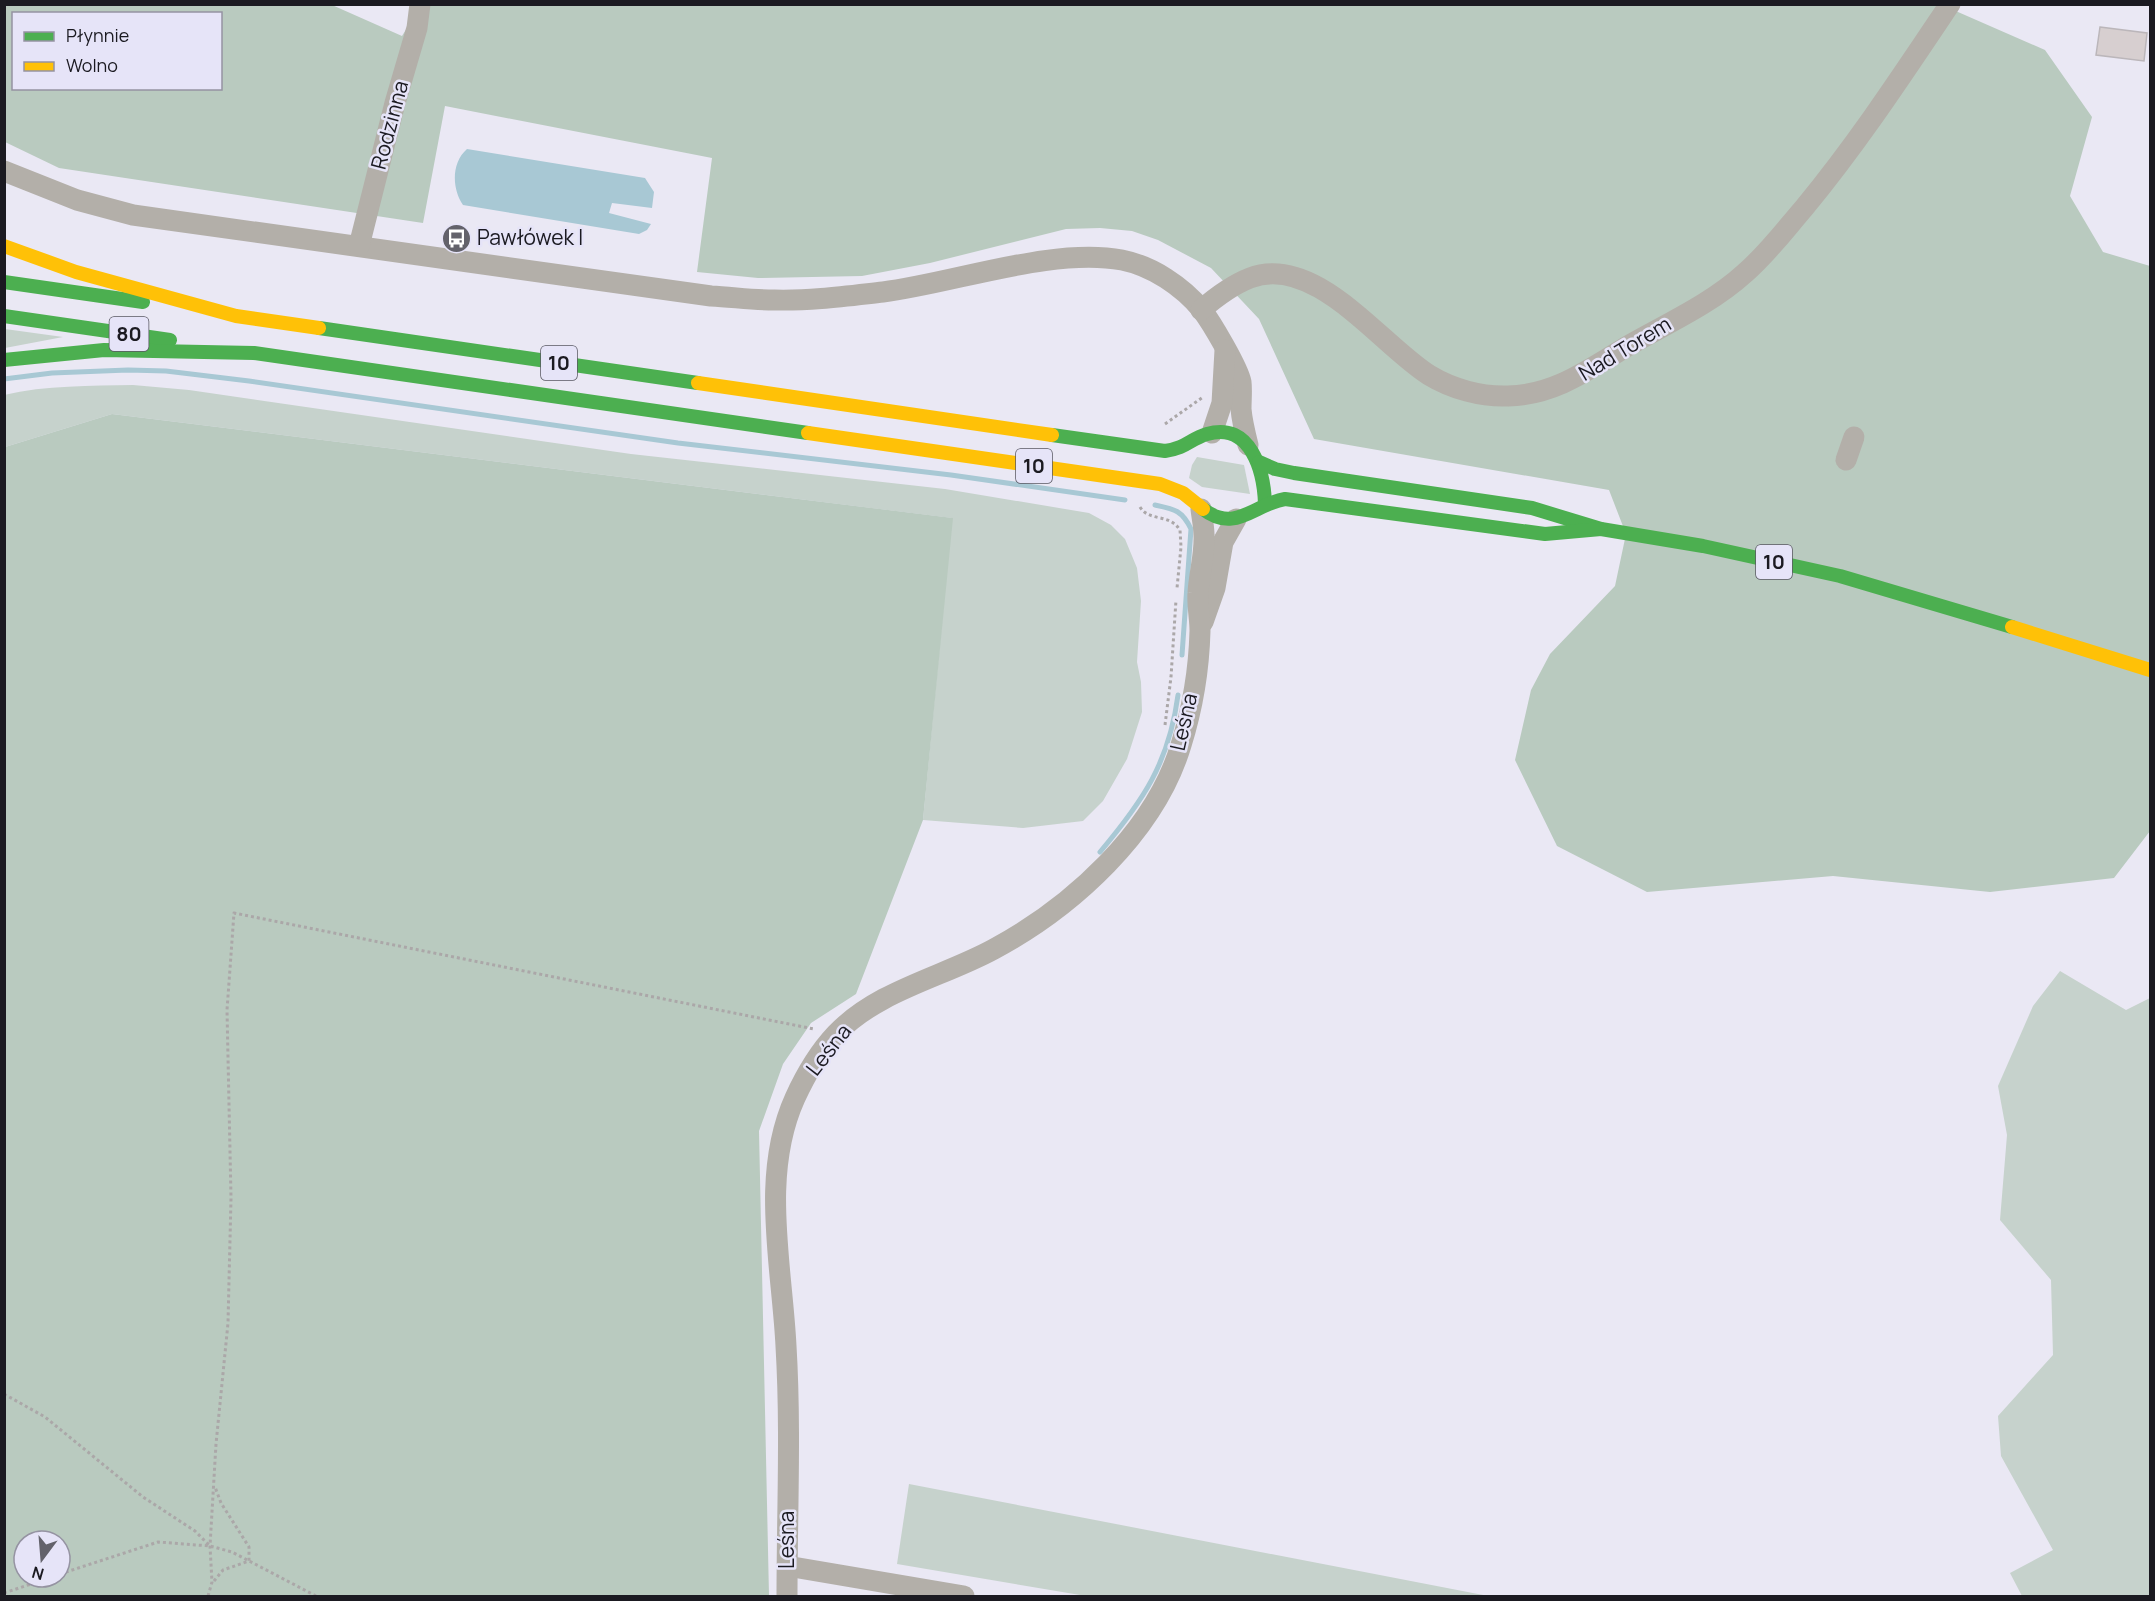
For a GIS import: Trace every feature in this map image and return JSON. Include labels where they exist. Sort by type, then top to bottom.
[{"type":"main road","name":"10","points":[[4,246],[76,272],[236,316],[1165,451],[1180,449],[1198,436],[1212,433],[1229,435],[1275,469],[1532,508],[1601,530],[1703,546],[1840,576],[2151,670]]},
{"type":"main road","name":"80","points":[[4,282],[236,316]]},
{"type":"main road","name":"80","points":[[4,316],[254,353]]},
{"type":"main road","name":"10","points":[[4,360],[104,350],[254,353],[1151,483],[1172,487],[1219,519],[1236,519],[1272,500],[1296,500],[1545,534],[1601,530]]},
{"type":"main road","points":[[1184,446],[1180,470],[1194,502]]},
{"type":"main road","points":[[1254,453],[1265,477],[1265,504]]},
{"type":"street","name":"Rodzinna","points":[[359,246],[395,103],[417,28],[420,4]]},
{"type":"street","name":"Nad Torem","points":[[1201,310],[1220,294],[1251,278],[1273,274],[1296,278],[1318,287],[1342,303],[1407,359],[1452,387],[1480,395],[1506,396],[1533,394],[1560,386],[1703,303],[1745,273],[1785,231],[1825,183],[1885,102],[1950,4]]},
{"type":"street","points":[[4,171],[76,200],[134,214],[711,296],[775,300],[822,299],[886,291],[1072,258],[1122,261],[1155,272],[1186,294],[1215,330],[1241,382],[1241,410],[1254,453]]},
{"type":"street","points":[[1212,433],[1222,403],[1225,350]]},
{"type":"street","points":[[1846,460],[1854,438]]},
{"type":"street","name":"Leśna","points":[[787,1596],[787,1348],[777,1225],[776,1178],[781,1138],[794,1099],[818,1057],[837,1033],[855,1018],[889,997],[994,950],[1058,909],[1111,858],[1152,808],[1170,774],[1181,745],[1189,710],[1200,631],[1198,595],[1204,537],[1194,502]]},
{"type":"street","name":"Leśna","points":[[1200,631],[1215,588],[1223,542],[1236,519]]},
{"type":"street","points":[[787,1566],[964,1596]]},
{"type":"path","points":[[1140,500],[1143,513],[1171,521],[1180,530],[1182,538],[1177,576],[1171,676],[1164,730]]},
{"type":"path","points":[[208,1596],[212,1582],[210,1546],[228,1323],[231,1198],[227,1010],[234,913],[837,1033]]},
{"type":"path","points":[[4,1394],[45,1417],[143,1497],[195,1531],[210,1546]]},
{"type":"path","points":[[214,1485],[221,1503],[249,1547],[249,1562]]},
{"type":"path","points":[[72,1570],[158,1542],[210,1546],[232,1552],[316,1596]]},
{"type":"path","points":[[212,1582],[223,1570],[249,1562]]},
{"type":"shaded area","points":[[5,329],[63,337],[5,348]]},
{"type":"shaded area","points":[[133,385],[189,390],[631,454],[945,489],[1089,513],[1111,525],[1125,539],[1137,568],[1141,601],[1137,662],[1141,682],[1142,712],[1127,759],[1103,801],[1083,821],[1023,828],[923,820],[952,518],[112,414],[5,447],[4,395],[52,388]]},
{"type":"shaded area","points":[[1197,457],[1244,465],[1250,494],[1202,487],[1189,478],[1192,465]]},
{"type":"shaded area","points":[[2060,971],[2126,1010],[2150,998],[2150,1596],[2022,1596],[2010,1573],[2053,1550],[2001,1456],[1998,1416],[2053,1355],[2051,1280],[2000,1220],[2007,1135],[1998,1086],[2033,1006]]},
{"type":"shaded area","points":[[909,1484],[1489,1596],[1086,1596],[897,1564]]},
{"type":"green space","points":[[422,4],[1942,5],[2045,50],[2092,117],[2070,196],[2103,252],[2150,266],[2150,831],[2114,878],[1990,892],[1833,876],[1647,892],[1557,846],[1515,760],[1531,690],[1550,654],[1615,586],[1626,534],[1609,490],[1314,439],[1259,319],[1211,268],[1158,240],[1132,231],[1100,228],[1066,229],[930,263],[862,276],[758,278],[697,272],[712,158],[445,106],[423,223],[59,168],[5,142],[4,5],[332,5],[402,36]]},
{"type":"green space","points":[[112,414],[953,518],[923,820],[856,994],[811,1023],[783,1064],[759,1131],[769,1596],[5,1596],[5,447]]},
{"type":"water","points":[[467,149],[645,178],[654,192],[652,208],[612,203],[609,213],[651,224],[647,230],[639,234],[463,205],[459,199],[455,176],[458,161]]},
{"type":"building","points":[[2100,27],[2147,33],[2144,61],[2096,55]]},
{"type":"waterway","points":[[4,379],[52,373],[166,371],[678,443],[951,475],[1125,500]]},
{"type":"waterway","points":[[1155,505],[1177,511],[1191,529],[1182,655]]},
{"type":"waterway","points":[[1100,852],[1129,816],[1152,780],[1168,741],[1178,695]]},
{"type":"traffic: fast","points":[[4,282],[143,302]]},
{"type":"traffic: fast","points":[[4,316],[170,340]]},
{"type":"traffic: fast","points":[[319,328],[698,383]]},
{"type":"traffic: fast","points":[[4,360],[104,350],[254,353],[808,433]]},
{"type":"traffic: fast","points":[[1052,435],[1165,451],[1178,448],[1207,434],[1222,432],[1234,435],[1244,442],[1258,464],[1265,504]]},
{"type":"traffic: fast","points":[[1259,462],[1275,469],[1294,473],[1532,508],[1601,529],[1703,546],[1840,576],[2012,627]]},
{"type":"traffic: fast","points":[[1203,509],[1214,516],[1225,519],[1235,518],[1285,499],[1545,534],[1601,529]]},
{"type":"traffic: slow","points":[[4,246],[76,272],[236,316],[319,328]]},
{"type":"traffic: slow","points":[[698,383],[1052,435]]},
{"type":"traffic: slow","points":[[808,433],[1160,484],[1183,493],[1203,509]]},
{"type":"traffic: slow","points":[[2012,627],[2150,670]]},
{"type":"place","name":"Pawłówek I","points":[[456,238]]}]
